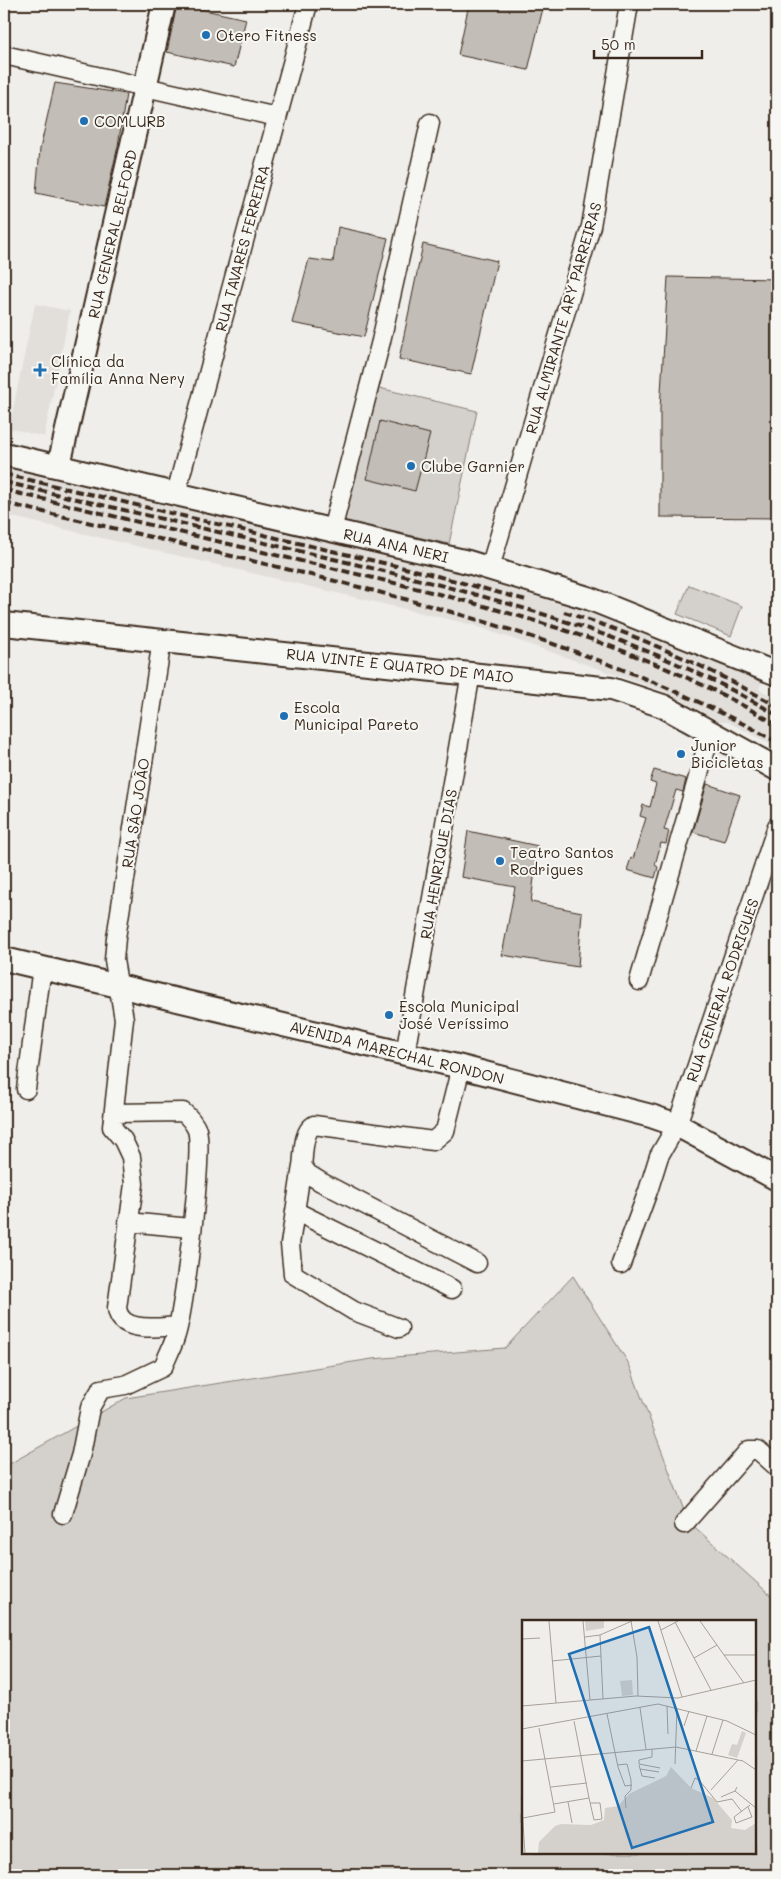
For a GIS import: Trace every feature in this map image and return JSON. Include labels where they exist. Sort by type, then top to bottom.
[{"type":"main road","name":"RUA GENERAL BELFORD","points":[[59,465],[164,4]]},
{"type":"main road","name":"RUA ANA NERI","points":[[4,454],[59,465],[490,568],[588,598],[777,674]]},
{"type":"main road","name":"RUA VINTE E QUATRO DE MAIO","points":[[4,624],[612,689],[664,706],[777,769]]},
{"type":"main road","name":"AVENIDA MARECHAL RONDON","points":[[4,959],[461,1067],[634,1111],[677,1125],[777,1179]]},
{"type":"street","name":"RUA TAVARES FERREIRA","points":[[176,493],[308,4]]},
{"type":"street","name":"RUA ALMIRANTE ARY PARREIRAS","points":[[490,568],[591,226],[629,4]]},
{"type":"street","points":[[4,55],[277,117]]},
{"type":"street","points":[[332,530],[380,341],[430,123]]},
{"type":"street","name":"RUA SÃO JOÃO","points":[[114,1114],[124,1019],[114,960],[116,938],[162,640]]},
{"type":"street","name":"RUA HENRIQUE DIAS","points":[[405,1054],[471,673]]},
{"type":"street","points":[[639,981],[710,732]]},
{"type":"street","name":"RUA GENERAL RODRIGUES","points":[[621,1264],[659,1156],[677,1125],[777,826]]},
{"type":"street","points":[[26,1089],[42,968]]},
{"type":"street","points":[[399,1328],[354,1311],[293,1274],[290,1244],[306,1135],[309,1128],[314,1125],[433,1140],[439,1138],[445,1131],[461,1067]]},
{"type":"street","points":[[63,1514],[81,1454],[90,1408],[101,1389],[125,1385],[163,1367],[178,1326],[191,1228],[198,1164],[197,1132],[190,1118],[183,1112],[114,1114],[112,1127],[123,1140],[131,1157],[134,1184],[118,1315],[124,1321],[136,1327],[178,1326]]},
{"type":"street","points":[[302,1166],[308,1174],[321,1182],[477,1263]]},
{"type":"street","points":[[295,1211],[452,1289]]},
{"type":"street","points":[[128,1222],[191,1228]]},
{"type":"street","points":[[684,1524],[749,1450],[758,1450],[777,1467]]},
{"type":"path","points":[[777,741],[774,749],[777,751]]},
{"type":"shaded area","name":"Clínica da Família Anna Nery","points":[[35,304],[70,311],[44,437],[9,428]]},
{"type":"shaded area","name":"Clube Garnier","points":[[375,387],[477,411],[449,544],[344,521]]},
{"type":"shaded area","points":[[4,466],[442,568],[587,612],[762,682],[759,689],[777,699],[777,747],[728,722],[721,722],[665,692],[473,625],[4,515]]},
{"type":"shaded area","points":[[689,585],[742,606],[731,636],[677,614]]},
{"type":"shaded area","points":[[573,1276],[629,1364],[688,1521],[777,1601],[777,1875],[4,1875],[4,1467],[126,1398],[372,1359],[505,1348]]},
{"type":"building","name":"Otero Fitness","points":[[177,4],[246,19],[234,67],[167,52]]},
{"type":"building","points":[[469,4],[544,4],[528,70],[458,55]]},
{"type":"building","points":[[55,83],[126,94],[118,146],[104,207],[36,193],[40,149]]},
{"type":"building","points":[[338,227],[388,238],[364,337],[292,323],[309,259],[333,262]]},
{"type":"building","points":[[423,244],[497,261],[471,374],[399,359]]},
{"type":"building","points":[[668,277],[777,279],[777,518],[660,517],[660,409]]},
{"type":"building","points":[[380,421],[430,434],[415,491],[367,479]]},
{"type":"building","points":[[654,770],[686,779],[683,792],[676,790],[664,830],[669,831],[666,844],[661,843],[655,865],[658,867],[655,878],[627,870],[631,858],[633,859],[646,818],[640,816],[643,805],[650,807],[656,784],[650,782]]},
{"type":"building","points":[[707,784],[740,795],[724,841],[693,832]]},
{"type":"building","points":[[468,831],[538,846],[531,902],[582,912],[578,967],[502,955],[515,887],[461,877]]},
{"type":"railway","points":[[4,474],[426,573],[526,600]]},
{"type":"railway","points":[[4,482],[384,571],[500,601],[614,638],[724,686],[777,715]]},
{"type":"railway","points":[[4,490],[424,590],[546,624],[605,644],[664,668],[721,694],[777,725]]},
{"type":"railway","points":[[4,503],[346,584],[473,618],[536,638],[659,684],[777,742]]},
{"type":"railway","points":[[564,612],[619,631],[673,653],[777,706]]},
{"type":"place","name":"Otero Fitness","points":[[206,35]]},
{"type":"place","name":"COMLURB","points":[[84,121]]},
{"type":"place","name":"Clínica da Família Anna Nery","points":[[40,370]]},
{"type":"place","name":"Clube Garnier","points":[[411,466]]},
{"type":"place","name":"Escola Municipal Pareto","points":[[284,716]]},
{"type":"place","name":"Junior Bicicletas","points":[[681,754]]},
{"type":"place","name":"Teatro Santos Rodrigues","points":[[500,861]]},
{"type":"place","name":"Escola Municipal José Veríssimo","points":[[389,1015]]}]
